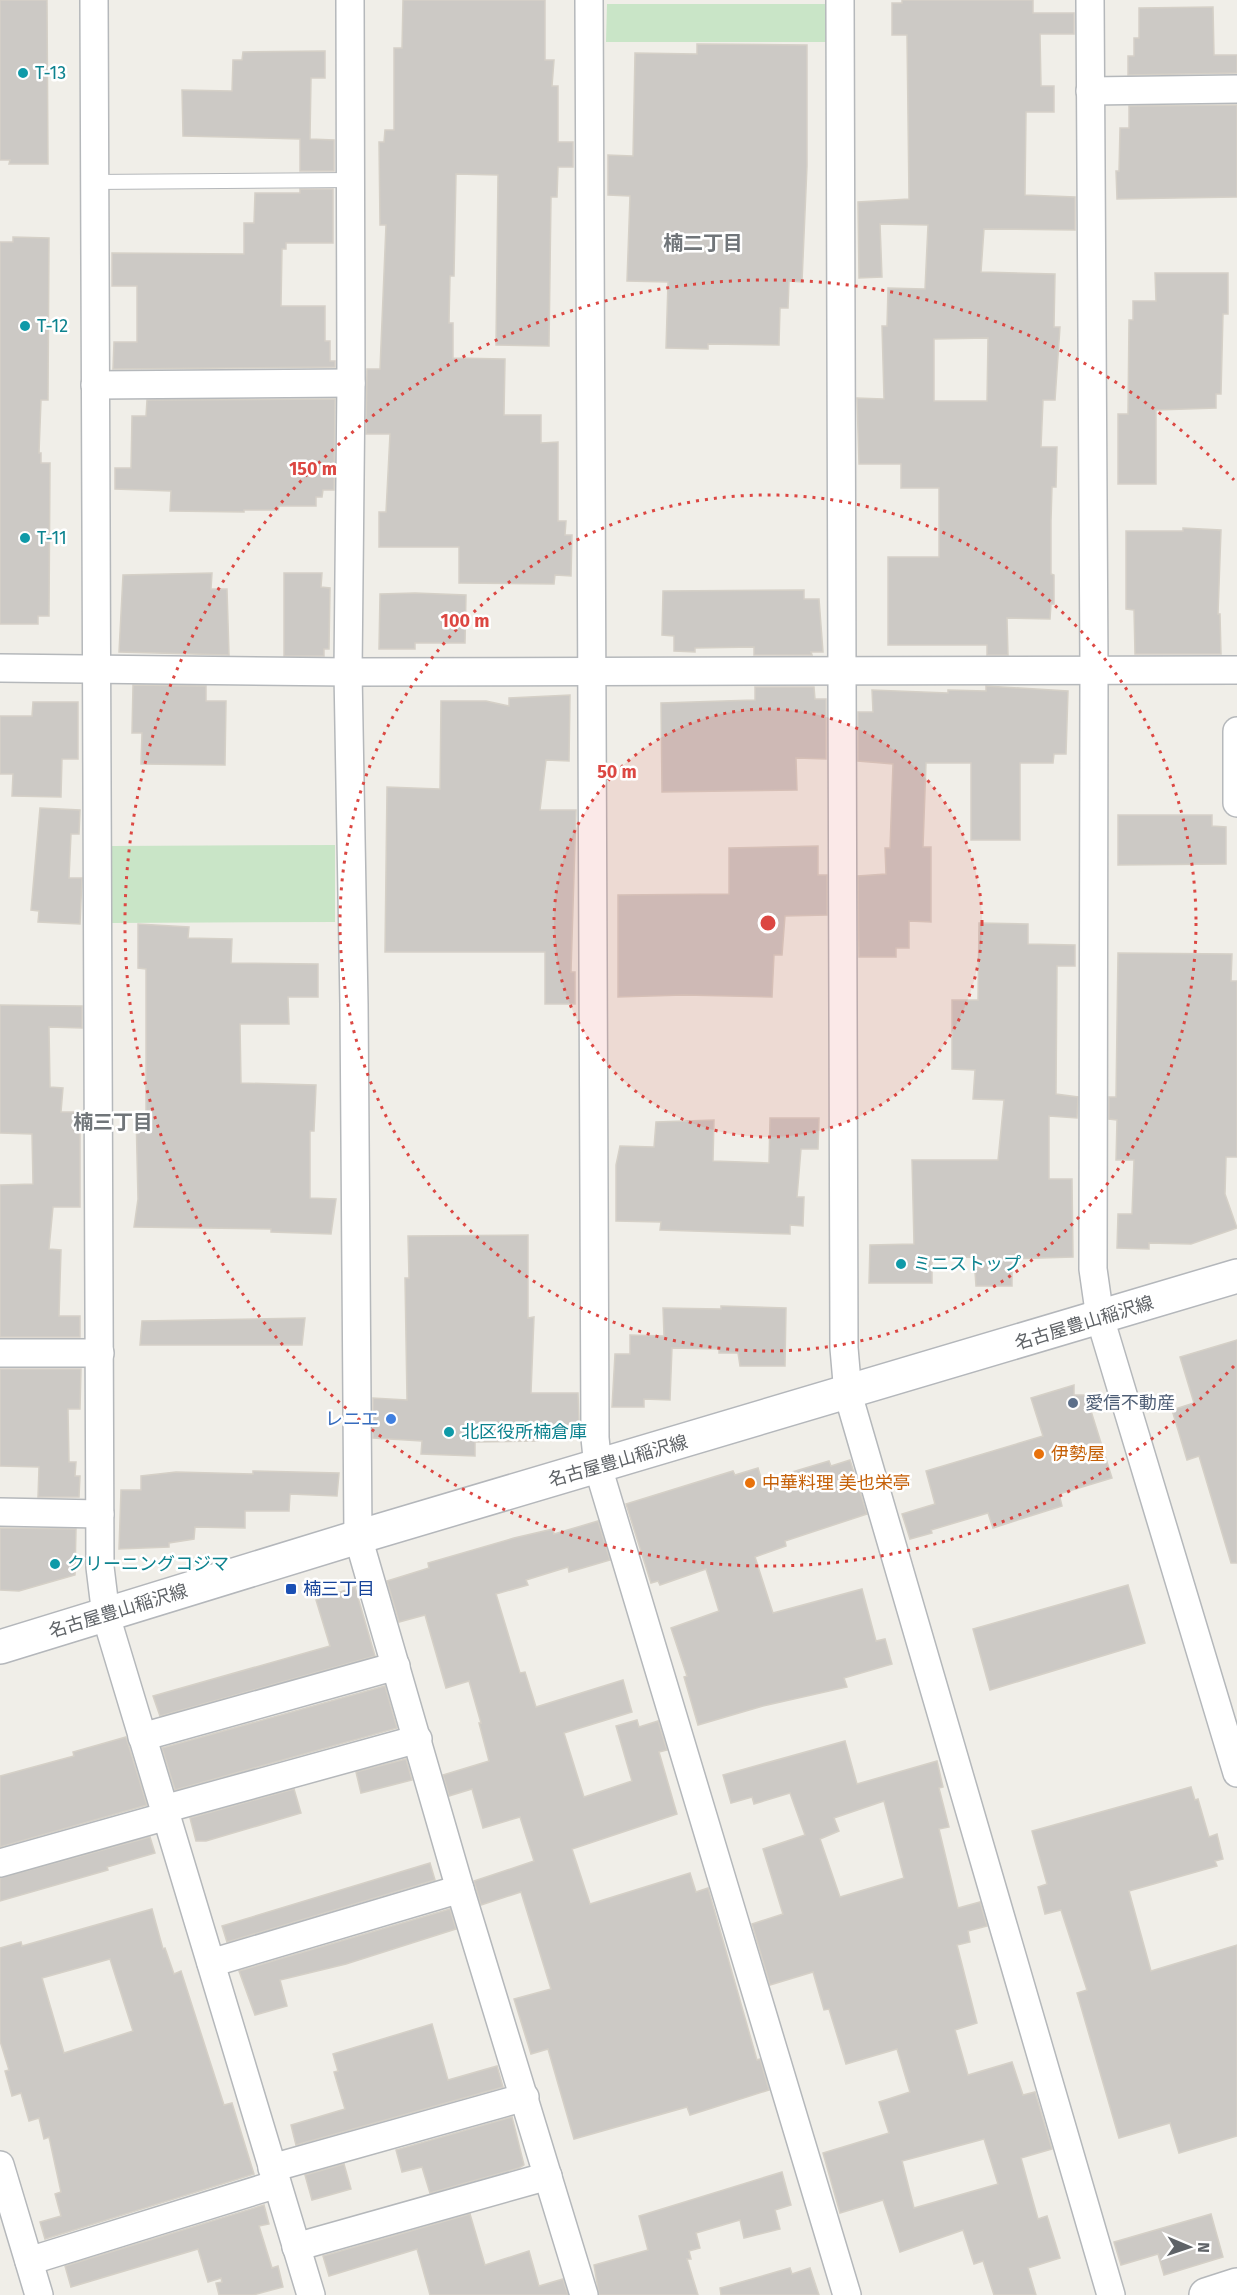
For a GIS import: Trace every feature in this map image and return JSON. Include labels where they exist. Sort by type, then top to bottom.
[{"type":"main road","name":"名古屋豊山稲沢線","points":[[0,1647],[358,1537],[848,1394],[1237,1276]]},
{"type":"main road","points":[[1206,2295],[1237,2285]]},
{"type":"street","points":[[94,0],[94,669],[99,997],[100,1567],[106,1616],[311,2295]]},
{"type":"street","points":[[350,0],[351,383],[348,672],[354,1004],[358,1537],[460,1890],[584,2295]]},
{"type":"street","points":[[590,0],[593,1420],[598,1467],[847,2295]]},
{"type":"street","points":[[840,0],[844,1348],[848,1394],[1111,2295]]},
{"type":"street","points":[[1090,0],[1094,668],[1093,1269],[1100,1318],[1237,1773]]},
{"type":"street","points":[[1090,92],[1237,89]]},
{"type":"street","points":[[95,385],[351,383]]},
{"type":"street","points":[[0,668],[348,672],[843,672],[1094,668],[1237,670]]},
{"type":"street","points":[[1237,730],[1237,803]]},
{"type":"street","points":[[0,1353],[100,1353]]},
{"type":"street","points":[[0,1512],[100,1514]]},
{"type":"street","points":[[142,1737],[396,1666]]},
{"type":"street","points":[[0,1863],[418,1739]]},
{"type":"street","points":[[211,1963],[460,1890]]},
{"type":"street","points":[[29,2261],[275,2176],[525,2097]]},
{"type":"street","points":[[0,2165],[39,2295]]},
{"type":"street","points":[[296,2247],[549,2176]]},
{"type":"lane","points":[[93,182],[350,180]]},
{"type":"green space","points":[[607,4],[830,4],[830,42],[606,42]]},
{"type":"green space","points":[[335,845],[335,922],[112,923],[112,846]]},
{"type":"building","name":"T-13","points":[[0,0],[47,0],[48,164],[9,164],[10,160],[0,160]]},
{"type":"building","points":[[403,0],[545,0],[545,60],[554,60],[552,86],[558,86],[558,142],[573,142],[573,167],[558,167],[557,197],[551,197],[549,346],[496,345],[498,175],[456,174],[454,276],[450,276],[449,323],[453,323],[453,358],[505,359],[504,415],[541,415],[541,443],[558,442],[558,521],[566,521],[565,535],[572,535],[571,576],[555,575],[554,584],[459,583],[459,547],[379,547],[379,512],[386,512],[390,434],[366,434],[367,369],[380,369],[386,225],[380,225],[379,142],[384,142],[385,130],[394,130],[394,48],[402,48]]},
{"type":"building","points":[[902,0],[1033,0],[1033,13],[1074,13],[1074,34],[1040,34],[1041,86],[1054,86],[1054,112],[1026,112],[1025,195],[1075,197],[1075,230],[984,229],[981,272],[1055,274],[1054,327],[1060,327],[1055,400],[1043,400],[1041,447],[1057,447],[1056,487],[1052,487],[1051,521],[1051,574],[1054,575],[1054,604],[1051,604],[1050,619],[1007,618],[1008,655],[987,655],[987,645],[888,645],[888,557],[939,557],[939,488],[901,488],[901,464],[859,464],[857,398],[884,399],[882,326],[887,326],[888,288],[925,289],[928,225],[880,224],[882,277],[859,278],[858,202],[909,199],[907,35],[892,35],[892,3],[902,3]],"holes":[[[988,338],[987,401],[934,401],[934,339]]]},
{"type":"building","points":[[1213,7],[1214,55],[1237,55],[1237,73],[1128,75],[1128,56],[1134,56],[1134,38],[1139,38],[1139,8]]},
{"type":"building","points":[[697,44],[807,45],[807,166],[802,282],[789,281],[788,308],[780,308],[779,345],[708,344],[708,349],[666,348],[668,282],[627,281],[630,196],[608,195],[608,155],[633,156],[635,53],[697,54]]},
{"type":"building","points":[[325,51],[325,78],[311,78],[310,139],[334,140],[334,171],[300,171],[300,139],[183,136],[182,90],[232,91],[233,60],[242,60],[243,52]]},
{"type":"building","points":[[1237,105],[1237,197],[1117,199],[1116,171],[1119,171],[1120,128],[1129,128],[1129,106]]},
{"type":"building","points":[[300,189],[333,189],[333,243],[286,243],[286,249],[282,249],[281,306],[325,306],[325,341],[330,341],[330,361],[335,361],[335,367],[113,369],[114,342],[137,342],[137,286],[112,286],[112,253],[244,254],[244,223],[254,223],[255,193],[300,193]]},
{"type":"building","points":[[13,237],[49,238],[48,400],[41,400],[39,453],[41,453],[41,463],[50,463],[49,616],[38,616],[38,624],[0,624],[0,242],[13,242]]},
{"type":"building","points":[[1155,273],[1228,273],[1228,314],[1223,314],[1221,394],[1216,394],[1216,408],[1156,410],[1156,484],[1118,484],[1118,414],[1128,414],[1129,320],[1133,320],[1133,301],[1156,301]]},
{"type":"building","points":[[335,399],[334,490],[323,490],[322,497],[316,497],[316,506],[279,506],[278,510],[244,510],[244,512],[170,511],[171,491],[115,489],[115,468],[131,468],[132,416],[146,416],[147,400]]},
{"type":"building","points":[[1183,528],[1221,530],[1218,614],[1220,614],[1221,654],[1135,654],[1134,610],[1126,609],[1126,531],[1183,531]]},
{"type":"building","points":[[212,573],[211,589],[227,589],[229,655],[119,652],[123,575]]},
{"type":"building","points":[[284,573],[322,573],[321,587],[330,588],[329,649],[324,649],[324,656],[284,656]]},
{"type":"building","points":[[804,590],[804,599],[819,599],[823,652],[811,652],[812,655],[754,655],[754,647],[695,648],[695,652],[674,651],[674,636],[662,635],[663,591]]},
{"type":"building","points":[[380,594],[466,595],[465,643],[415,643],[415,649],[379,649]]},
{"type":"building","points":[[133,685],[206,686],[206,701],[226,701],[225,765],[141,764],[142,733],[132,733]]},
{"type":"building","points":[[986,686],[1068,691],[1066,754],[1054,754],[1053,763],[1020,763],[1020,840],[971,840],[971,763],[926,763],[923,847],[931,847],[931,922],[909,921],[909,948],[896,948],[896,957],[859,957],[858,876],[886,874],[885,848],[890,848],[893,764],[858,761],[858,712],[873,712],[872,690],[948,693],[948,690],[986,691]]},
{"type":"building","points":[[755,687],[814,687],[815,699],[826,699],[826,759],[796,758],[797,790],[662,792],[661,703],[755,700]]},
{"type":"building","points":[[570,695],[569,761],[546,760],[540,810],[576,810],[571,972],[575,972],[575,1004],[545,1004],[545,952],[385,952],[387,787],[440,789],[441,701],[486,701],[509,706],[509,698]]},
{"type":"building","points":[[33,702],[78,702],[78,759],[62,759],[61,797],[12,796],[13,774],[0,774],[0,716],[32,716]]},
{"type":"building","points":[[40,808],[80,810],[79,834],[71,834],[69,878],[82,878],[80,924],[38,922],[39,911],[31,910]]},
{"type":"building","points":[[1118,815],[1212,815],[1212,826],[1226,827],[1226,864],[1118,865]]},
{"type":"building","points":[[818,846],[818,875],[827,875],[827,915],[785,916],[782,955],[774,955],[772,997],[684,995],[618,997],[618,895],[729,894],[729,848]]},
{"type":"building","points":[[979,923],[1028,924],[1028,944],[1075,945],[1075,966],[1057,966],[1056,1094],[1078,1097],[1077,1118],[1049,1116],[1049,1179],[1072,1179],[1073,1257],[1012,1259],[1012,1286],[976,1286],[974,1257],[932,1258],[932,1283],[869,1283],[870,1245],[914,1244],[912,1160],[998,1160],[1004,1100],[973,1099],[975,1070],[952,1069],[952,1000],[978,1000]]},
{"type":"building","points":[[138,924],[189,927],[188,938],[232,939],[231,963],[318,964],[318,997],[288,997],[289,1024],[240,1024],[241,1083],[316,1085],[314,1131],[310,1131],[310,1198],[336,1199],[331,1234],[271,1232],[271,1229],[134,1227],[138,1199],[136,1113],[146,1113],[146,969],[138,968]]},
{"type":"building","points":[[1118,953],[1232,954],[1231,981],[1237,981],[1237,1157],[1226,1157],[1225,1194],[1237,1228],[1191,1244],[1149,1243],[1149,1249],[1117,1248],[1118,1214],[1132,1214],[1134,1160],[1116,1160],[1117,1120],[1109,1119],[1109,1097],[1116,1097]]},
{"type":"building","points":[[0,1005],[82,1006],[82,1028],[49,1027],[50,1087],[63,1088],[61,1112],[80,1112],[80,1207],[53,1207],[49,1249],[61,1250],[59,1316],[80,1316],[80,1337],[0,1337],[0,1185],[33,1184],[32,1134],[0,1133]]},
{"type":"building","points":[[770,1118],[819,1118],[818,1149],[801,1149],[797,1197],[804,1197],[803,1226],[790,1225],[790,1234],[660,1230],[661,1222],[616,1221],[616,1165],[620,1146],[654,1147],[656,1122],[714,1120],[713,1161],[769,1163]]},
{"type":"building","points":[[528,1235],[528,1318],[534,1317],[531,1393],[578,1393],[579,1421],[564,1426],[563,1434],[539,1434],[538,1441],[475,1442],[475,1456],[421,1454],[422,1441],[373,1438],[373,1398],[407,1400],[405,1278],[409,1278],[408,1236]]},
{"type":"building","points":[[721,1306],[786,1308],[785,1366],[740,1366],[738,1353],[719,1353],[719,1349],[672,1348],[670,1400],[644,1399],[644,1407],[612,1407],[615,1354],[630,1354],[630,1335],[664,1336],[663,1308],[721,1309]]},
{"type":"building","points":[[305,1318],[302,1345],[140,1345],[142,1321]]},
{"type":"building","points":[[1237,1340],[1237,1563],[1231,1563],[1199,1456],[1187,1460],[1172,1410],[1194,1403],[1180,1357]]},
{"type":"building","points":[[0,1369],[81,1369],[80,1409],[68,1409],[69,1462],[76,1462],[75,1476],[80,1476],[79,1497],[38,1497],[39,1467],[0,1466]]},
{"type":"building","points":[[1074,1385],[1074,1395],[1086,1395],[1112,1478],[1059,1494],[1062,1506],[993,1528],[988,1513],[931,1530],[932,1533],[910,1539],[902,1514],[935,1504],[926,1471],[1043,1436],[1031,1398]]},
{"type":"building","points":[[850,1460],[867,1514],[785,1541],[786,1546],[755,1557],[773,1613],[862,1589],[876,1641],[885,1639],[892,1664],[844,1678],[847,1687],[763,1706],[698,1725],[684,1677],[687,1676],[671,1628],[719,1611],[706,1569],[660,1585],[658,1581],[651,1583],[626,1504],[733,1471],[735,1475],[758,1468],[762,1481],[829,1461],[831,1466]]},
{"type":"building","points":[[253,1471],[339,1473],[337,1496],[290,1494],[289,1511],[245,1511],[245,1528],[195,1527],[194,1539],[169,1543],[169,1547],[119,1549],[121,1490],[141,1490],[141,1476],[176,1472],[253,1474]]},
{"type":"building","points":[[598,1521],[610,1560],[569,1572],[568,1567],[526,1580],[528,1585],[496,1594],[520,1673],[525,1672],[536,1707],[623,1680],[632,1712],[564,1733],[584,1797],[632,1781],[616,1726],[637,1720],[639,1727],[658,1721],[667,1750],[659,1752],[677,1814],[572,1849],[590,1904],[690,1873],[696,1892],[708,1888],[757,2060],[760,2059],[769,2090],[690,2115],[687,2107],[574,2139],[548,2049],[531,2054],[514,1999],[551,1989],[521,1892],[481,1905],[474,1881],[534,1861],[520,1817],[483,1828],[472,1789],[449,1796],[443,1775],[489,1761],[469,1681],[446,1688],[425,1615],[399,1622],[387,1581],[429,1568],[428,1563],[514,1538],[553,1529],[554,1534]]},
{"type":"building","points":[[0,1528],[76,1529],[75,1575],[19,1591],[0,1590]]},
{"type":"building","points":[[1128,1585],[1145,1643],[990,1690],[973,1629]]},
{"type":"building","points":[[355,1587],[375,1656],[160,1716],[153,1696],[330,1646],[316,1600]]},
{"type":"building","points":[[385,1686],[397,1728],[175,1790],[162,1748]]},
{"type":"building","points":[[126,1737],[147,1805],[0,1847],[0,1776],[74,1756],[73,1752]]},
{"type":"building","points":[[845,1741],[857,1784],[937,1761],[943,1787],[939,1788],[949,1827],[939,1829],[958,1908],[980,1902],[987,1926],[968,1931],[970,1942],[957,1945],[977,2023],[955,2030],[968,2075],[1012,2062],[1023,2095],[1035,2092],[1052,2149],[1021,2158],[1038,2219],[1047,2216],[1060,2258],[1028,2268],[1036,2295],[994,2295],[983,2261],[974,2264],[963,2230],[900,2252],[883,2200],[840,2213],[823,2153],[889,2133],[879,2102],[910,2092],[897,2049],[846,2064],[829,2009],[824,2010],[813,1972],[770,1985],[752,1924],[783,1914],[763,1849],[805,1835],[790,1793],[754,1804],[752,1797],[731,1803],[723,1775]],"holes":[[[884,1801],[904,1878],[840,1897],[820,1839],[839,1831],[834,1818]],[[984,2139],[998,2184],[914,2208],[902,2161]]]},
{"type":"building","points":[[406,1759],[412,1780],[361,1793],[356,1772]]},
{"type":"building","points":[[1191,1787],[1195,1800],[1198,1799],[1209,1837],[1217,1834],[1223,1859],[1215,1861],[1217,1866],[1129,1891],[1151,1971],[1237,1945],[1237,2136],[1179,2153],[1170,2123],[1119,2138],[1077,1993],[1087,1990],[1061,1910],[1045,1914],[1038,1887],[1047,1884],[1032,1831]]},
{"type":"building","points":[[294,1789],[301,1813],[206,1841],[196,1841],[190,1818]]},
{"type":"building","points":[[150,1837],[155,1853],[107,1867],[108,1870],[0,1901],[0,1878]]},
{"type":"building","points":[[430,1863],[435,1880],[227,1942],[222,1926]]},
{"type":"building","points":[[152,1909],[163,1949],[165,1948],[174,1974],[181,1971],[224,2105],[232,2103],[254,2174],[45,2239],[40,2222],[61,2216],[55,2194],[61,2192],[49,2137],[44,2139],[39,2118],[29,2121],[21,2093],[12,2096],[5,2071],[9,2070],[0,2041],[0,1948],[21,1942],[22,1946]],"holes":[[[110,1959],[133,2031],[64,2053],[42,1978]]]},
{"type":"building","points":[[450,1909],[456,1929],[346,1964],[280,1980],[287,2006],[255,2015],[239,1971]]},
{"type":"building","points":[[432,2024],[448,2080],[497,2066],[503,2087],[296,2145],[291,2125],[345,2109],[334,2072],[338,2071],[333,2054]]},
{"type":"building","points":[[512,2117],[524,2165],[519,2168],[430,2193],[422,2167],[402,2172],[396,2150]]},
{"type":"building","points":[[344,2164],[351,2189],[312,2200],[305,2175]]},
{"type":"building","points":[[782,2172],[791,2205],[775,2210],[780,2229],[744,2238],[740,2220],[696,2233],[700,2248],[689,2251],[691,2259],[687,2259],[698,2295],[599,2295],[594,2265],[648,2250],[639,2216]]},
{"type":"building","points":[[264,2205],[269,2224],[259,2226],[272,2268],[278,2266],[283,2287],[253,2295],[219,2295],[216,2283],[222,2282],[221,2278],[208,2282],[198,2249],[71,2287],[65,2266]]},
{"type":"building","points":[[470,2214],[485,2265],[529,2251],[539,2286],[563,2279],[568,2295],[430,2295],[417,2249],[329,2276],[323,2256]]},
{"type":"building","points":[[1211,2214],[1223,2257],[1164,2275],[1158,2254],[1121,2265],[1114,2242]]},
{"type":"building","points":[[790,2268],[792,2274],[810,2268],[819,2295],[721,2295],[720,2288]]},
{"type":"place","name":"T-13","points":[[23,73]]},
{"type":"place","name":"T-12","points":[[25,326]]},
{"type":"place","name":"T-11","points":[[25,538]]},
{"type":"place","name":"ミニストップ","points":[[901,1264]]},
{"type":"place","name":"愛信不動産","points":[[1073,1403]]},
{"type":"place","name":"レニエ","points":[[391,1419]]},
{"type":"place","name":"北区役所楠倉庫","points":[[449,1432]]},
{"type":"place","name":"伊勢屋","points":[[1039,1454]]},
{"type":"place","name":"中華料理 美也栄亭","points":[[750,1483]]},
{"type":"place","name":"クリーニングコジマ","points":[[55,1564]]},
{"type":"place","name":"楠三丁目","points":[[291,1589]]},
{"type":"district","name":"楠二丁目","points":[[703,243]]},
{"type":"district","name":"楠三丁目","points":[[113,1122]]}]
